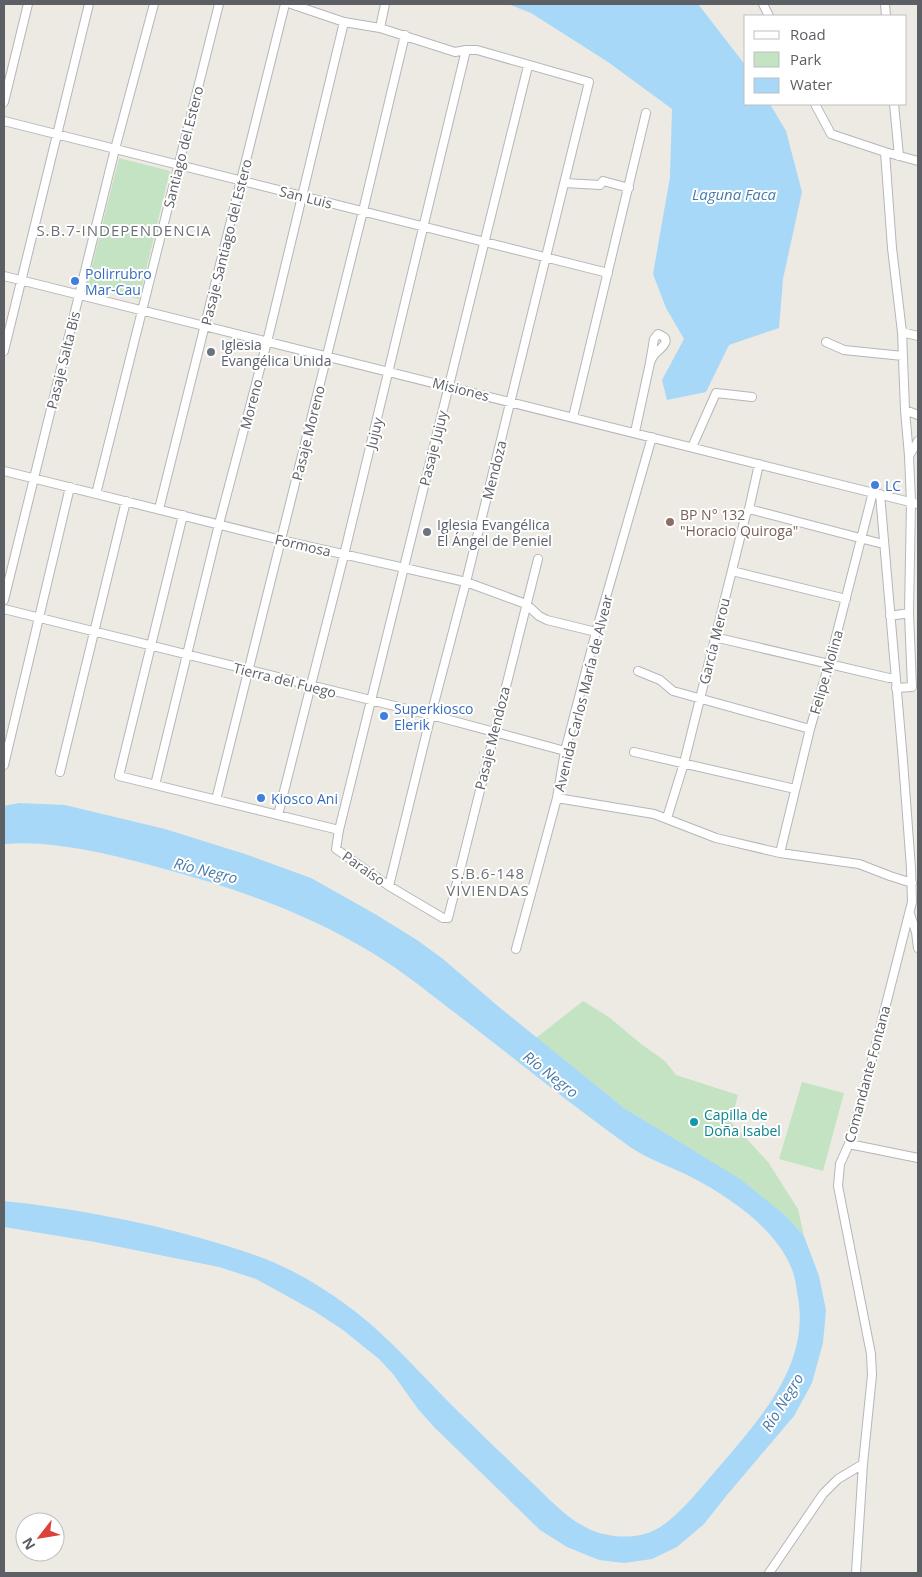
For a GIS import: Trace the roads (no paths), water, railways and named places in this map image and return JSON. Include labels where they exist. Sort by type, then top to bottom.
[{"type":"street","points":[[4,102],[28,4]]},
{"type":"street","points":[[4,351],[89,4]]},
{"type":"street","name":"Pasaje Salta Bis","points":[[4,600],[115,149],[154,4]]},
{"type":"street","name":"Santiago del Estero","points":[[96,494],[219,4]]},
{"type":"street","name":"Pasaje Santiago del Estero","points":[[159,509],[285,4]]},
{"type":"street","points":[[291,4],[344,22],[380,28],[455,52],[477,50],[528,66]]},
{"type":"street","points":[[380,28],[385,4]]},
{"type":"street","name":"Moreno","points":[[155,785],[219,524],[267,342],[344,22]]},
{"type":"street","name":"Pasaje Moreno","points":[[216,800],[405,36]]},
{"type":"street","name":"Jujuy","points":[[278,815],[344,555],[466,50]]},
{"type":"street","name":"Mendoza","points":[[389,886],[430,715],[466,582],[547,258],[589,82],[528,66]]},
{"type":"street","name":"Pasaje Jujuy","points":[[339,830],[528,66]]},
{"type":"street","points":[[816,105],[831,134],[918,161]]},
{"type":"street","points":[[894,105],[899,156]]},
{"type":"street","points":[[573,417],[646,113]]},
{"type":"street","name":"San Luis","points":[[4,121],[58,133],[178,166],[241,180],[608,273]]},
{"type":"street","points":[[886,152],[892,248],[902,332],[905,410],[914,503],[909,614],[912,687],[896,688]]},
{"type":"street","points":[[565,183],[600,185],[603,181],[629,188]]},
{"type":"street","name":"Misiones","points":[[4,276],[636,432],[914,503]]},
{"type":"street","points":[[902,332],[918,336]]},
{"type":"street","points":[[826,342],[844,350],[903,356]]},
{"type":"street","points":[[636,432],[650,363]]},
{"type":"street","points":[[692,447],[716,393],[752,398]]},
{"type":"street","points":[[905,410],[918,415]]},
{"type":"street","name":"Avenida Carlos María de Alvear","points":[[516,949],[557,798],[565,751],[596,632],[652,437]]},
{"type":"street","points":[[909,456],[918,441]]},
{"type":"street","name":"García Merou","points":[[667,818],[684,763],[714,637],[760,464]]},
{"type":"street","name":"Formosa","points":[[4,471],[281,540],[466,582],[526,604],[539,616],[547,620],[596,632]]},
{"type":"street","points":[[4,764],[70,487]]},
{"type":"street","points":[[877,493],[884,544],[895,678],[915,868],[910,914],[916,932],[918,948]]},
{"type":"street","name":"Felipe Molina","points":[[780,854],[810,729],[862,538],[877,493]]},
{"type":"street","points":[[60,772],[126,501]]},
{"type":"street","points":[[749,509],[884,544]]},
{"type":"street","points":[[150,647],[183,515]]},
{"type":"street","name":"Pasaje Mendoza","points":[[448,918],[538,559]]},
{"type":"street","points":[[732,570],[846,600]]},
{"type":"street","name":"Tierra del Fuego","points":[[4,610],[430,715],[565,751]]},
{"type":"street","points":[[890,616],[909,614]]},
{"type":"street","points":[[714,637],[895,678]]},
{"type":"street","name":"Paraíso","points":[[150,647],[119,776],[339,830],[336,849],[389,886],[443,918],[448,918]]},
{"type":"street","points":[[893,653],[910,652]]},
{"type":"street","points":[[638,671],[660,680],[673,690],[810,729]]},
{"type":"street","points":[[634,752],[795,789]]},
{"type":"street","points":[[557,798],[654,814],[716,838],[780,854],[859,864],[912,883]]},
{"type":"street","name":"Comandante Fontana","points":[[856,1573],[863,1464],[872,1375],[872,1354],[847,1234],[838,1186],[838,1174],[849,1144],[910,914]]},
{"type":"street","points":[[849,1144],[918,1158]]},
{"type":"street","points":[[769,1573],[823,1494],[838,1479],[863,1464]]},
{"type":"water","name":"Laguna Faca","points":[[508,4],[698,4],[744,63],[744,105],[771,105],[786,131],[802,192],[783,279],[779,328],[729,345],[706,392],[667,400],[662,380],[684,339],[666,308],[653,274],[670,177],[672,109],[608,62],[531,13]]},
{"type":"water","name":"Río Negro","points":[[19,803],[65,805],[165,829],[245,854],[311,878],[417,940],[443,959],[624,1108],[740,1179],[786,1216],[804,1236],[819,1276],[826,1310],[823,1343],[812,1383],[794,1416],[704,1524],[677,1547],[652,1559],[624,1563],[599,1560],[567,1547],[540,1530],[434,1427],[379,1359],[343,1330],[314,1311],[256,1279],[219,1267],[95,1242],[4,1227],[4,1201],[53,1207],[127,1220],[200,1238],[260,1257],[294,1272],[346,1304],[369,1323],[467,1421],[563,1512],[587,1528],[612,1536],[639,1535],[655,1530],[664,1525],[689,1501],[767,1408],[780,1387],[790,1365],[797,1342],[800,1318],[795,1279],[786,1257],[765,1229],[723,1195],[630,1147],[397,969],[324,926],[244,893],[216,884],[143,863],[63,846],[23,843],[4,844],[4,806]]},
{"type":"place","name":"Polirrubro Mar-Cau","points":[[75,281]]},
{"type":"place","name":"Iglesia Evangélica Unida","points":[[211,352]]},
{"type":"place","name":"LC","points":[[875,485]]},
{"type":"place","name":"BP N° 132 \"Horacio Quiroga\"","points":[[670,522]]},
{"type":"place","name":"Iglesia Evangélica El Ángel de Peniel","points":[[427,532]]},
{"type":"place","name":"Superkiosco Elerik","points":[[384,716]]},
{"type":"place","name":"Kiosco Ani","points":[[261,798]]},
{"type":"place","name":"Capilla de Doña Isabel","points":[[694,1122]]},
{"type":"district","name":"S.B.7-INDEPENDENCIA","points":[[124,230]]},
{"type":"district","name":"S.B.6-148 VIVIENDAS","points":[[488,882]]}]
